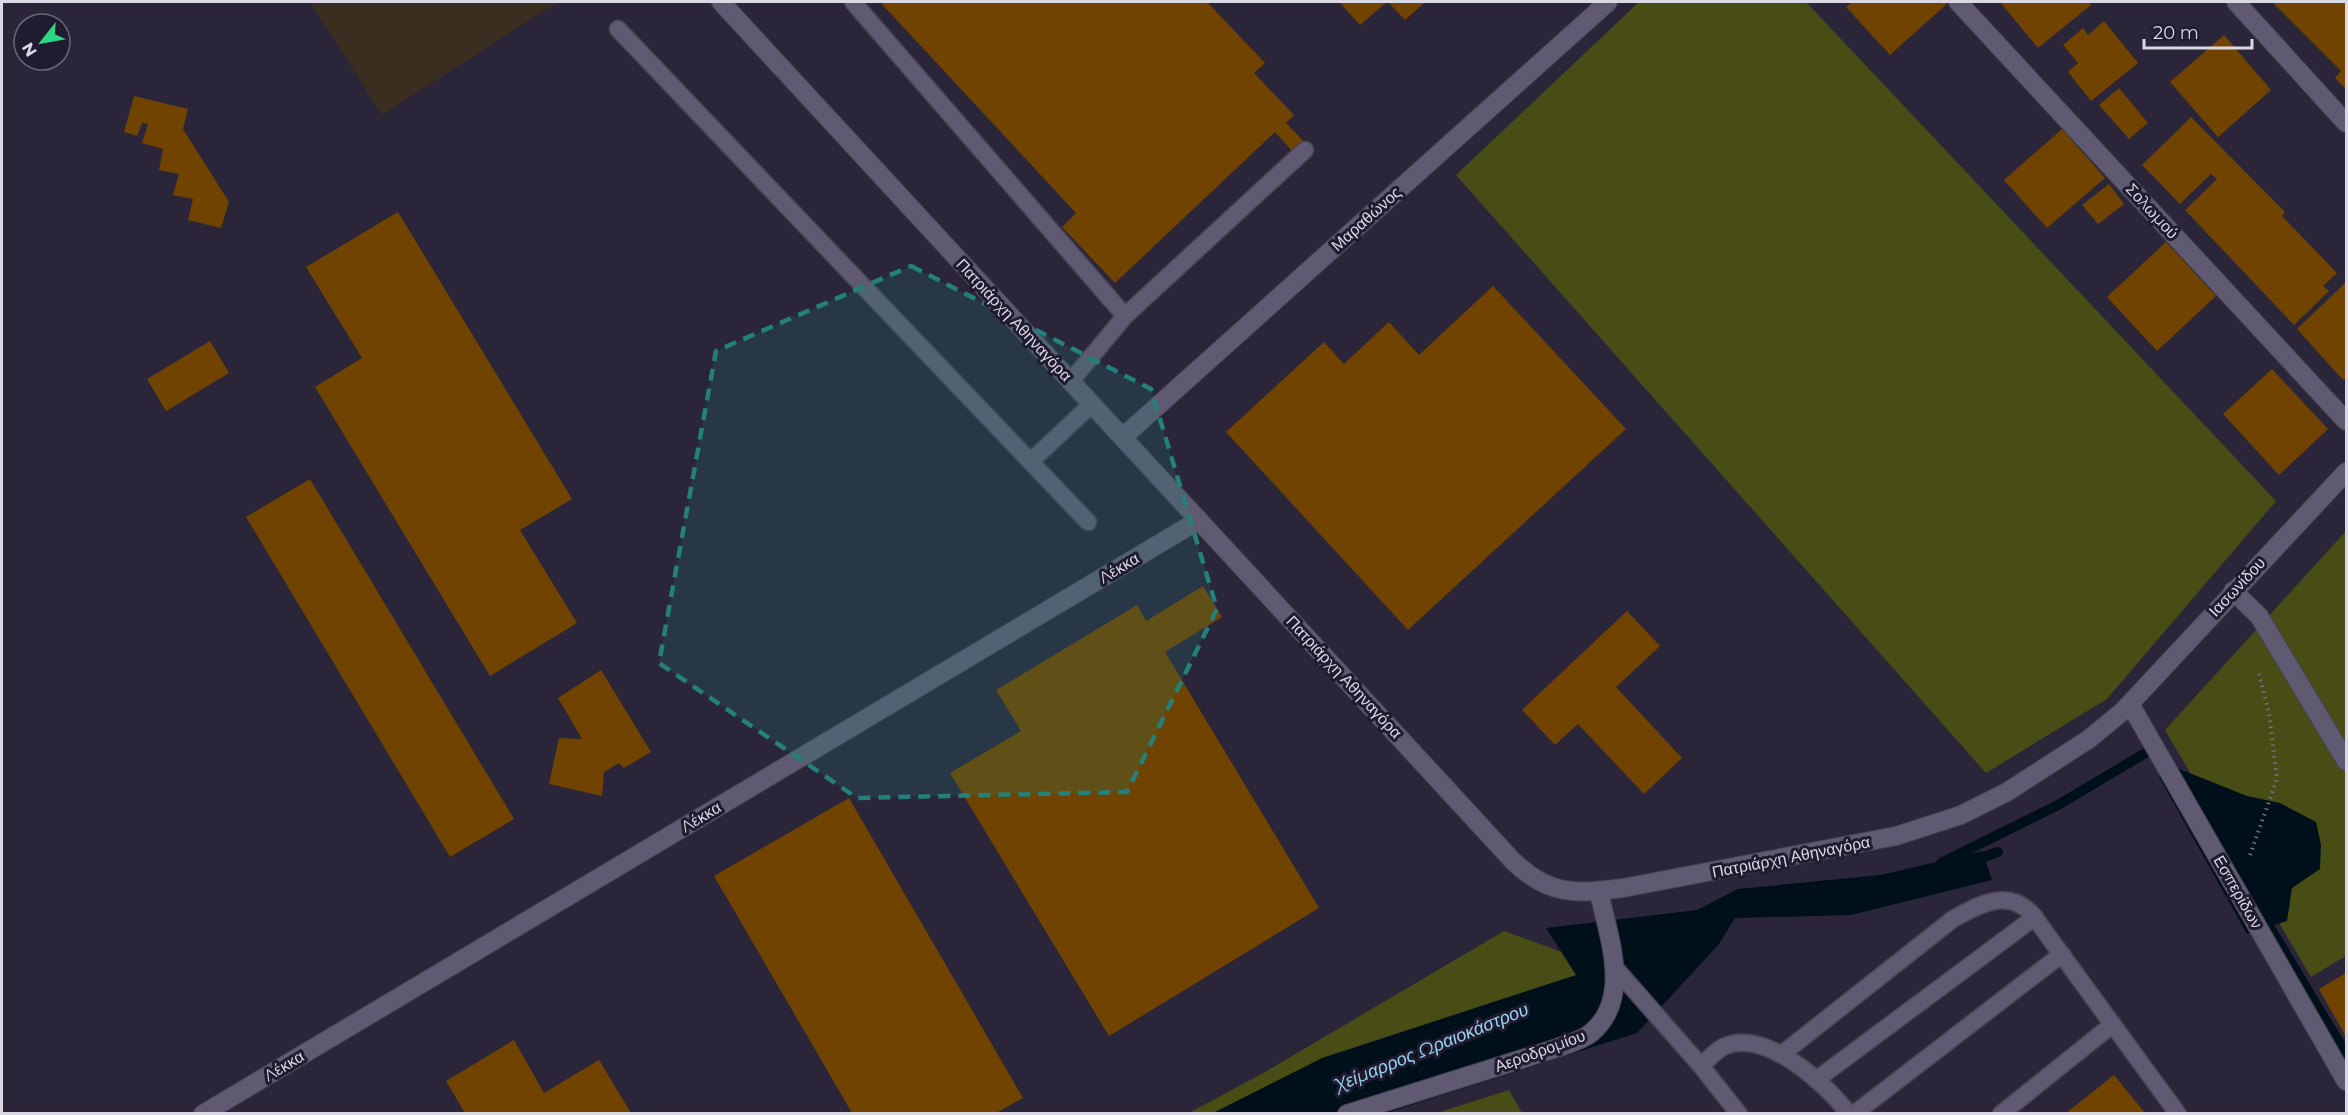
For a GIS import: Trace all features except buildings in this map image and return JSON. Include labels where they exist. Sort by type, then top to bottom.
[{"type":"street","name":"Πατριάρχη Αθηναγόρα","points":[[721,2],[1521,868],[1535,880],[1561,891],[1599,892],[1876,840],[1941,823],[1984,805],[2037,773],[2103,729],[2130,704]]},
{"type":"street","name":"Μαραθώνος","points":[[1123,438],[1608,2]]},
{"type":"street","name":"Σολωμού","points":[[1958,2],[2346,421]]},
{"type":"street","points":[[2236,2],[2346,123]]},
{"type":"street","name":"Ιασωνίδου","points":[[2130,704],[2346,472]]},
{"type":"street","name":"Λέκκα","points":[[203,1113],[1199,520]]},
{"type":"street","points":[[2233,591],[2259,616],[2346,761]]},
{"type":"street","name":"Εσπερίδων","points":[[2130,704],[2346,1081]]},
{"type":"street","name":"Αεροδρομίου","points":[[1347,1113],[1557,1048],[1591,1034],[1607,1015],[1614,992],[1615,968],[1599,892]]},
{"type":"lane","points":[[853,2],[1125,316]]},
{"type":"lane","points":[[618,28],[1088,522]]},
{"type":"lane","points":[[1071,381],[1125,316],[1305,150]]},
{"type":"lane","points":[[1031,461],[1092,404]]},
{"type":"lane","points":[[1782,1054],[1957,917],[1985,903],[2005,899],[2025,906],[2035,917],[2178,1113]]},
{"type":"lane","points":[[1816,1080],[2035,917]]},
{"type":"lane","points":[[1854,1113],[2062,954]]},
{"type":"lane","points":[[1615,968],[1739,1113]]},
{"type":"lane","points":[[2001,1113],[2113,1024]]},
{"type":"lane","points":[[1701,1066],[1724,1047],[1758,1044],[1782,1054],[1816,1080],[1849,1113]]},
{"type":"path","points":[[2237,890],[2277,779],[2269,714],[2256,663]]},
{"type":"highlighted area","points":[[911,266],[1151,389],[1217,609],[1127,792],[857,798],[659,663],[716,351]]},
{"type":"shaded area","points":[[310,2],[558,2],[382,115]]},
{"type":"green space","points":[[1639,2],[1806,2],[2276,501],[2107,699],[1986,773],[1456,175]]},
{"type":"green space","points":[[2346,531],[2346,956],[2311,977],[2165,730]]},
{"type":"green space","points":[[1504,931],[1570,955],[1582,981],[1321,1113],[1187,1114],[1265,1072]]},
{"type":"green space","points":[[1509,1090],[1522,1113],[1437,1113]]},
{"type":"water","points":[[2172,766],[2247,796],[2280,803],[2316,822],[2321,845],[2320,869],[2292,888],[2287,921],[2247,934],[2159,777]]},
{"type":"water","points":[[1982,851],[1992,880],[1851,915],[1735,918],[1719,944],[1637,1033],[1386,1113],[1211,1114],[1322,1058],[1576,975],[1546,928],[1697,910],[1738,889],[1881,875]]},
{"type":"waterway","points":[[1941,863],[2058,805],[2159,745]]},
{"type":"waterway","name":"Χείμαρρος Ωραιοκάστρου","points":[[1972,861],[1998,852]]},
{"type":"waterway","points":[[2263,916],[2346,1054]]}]
